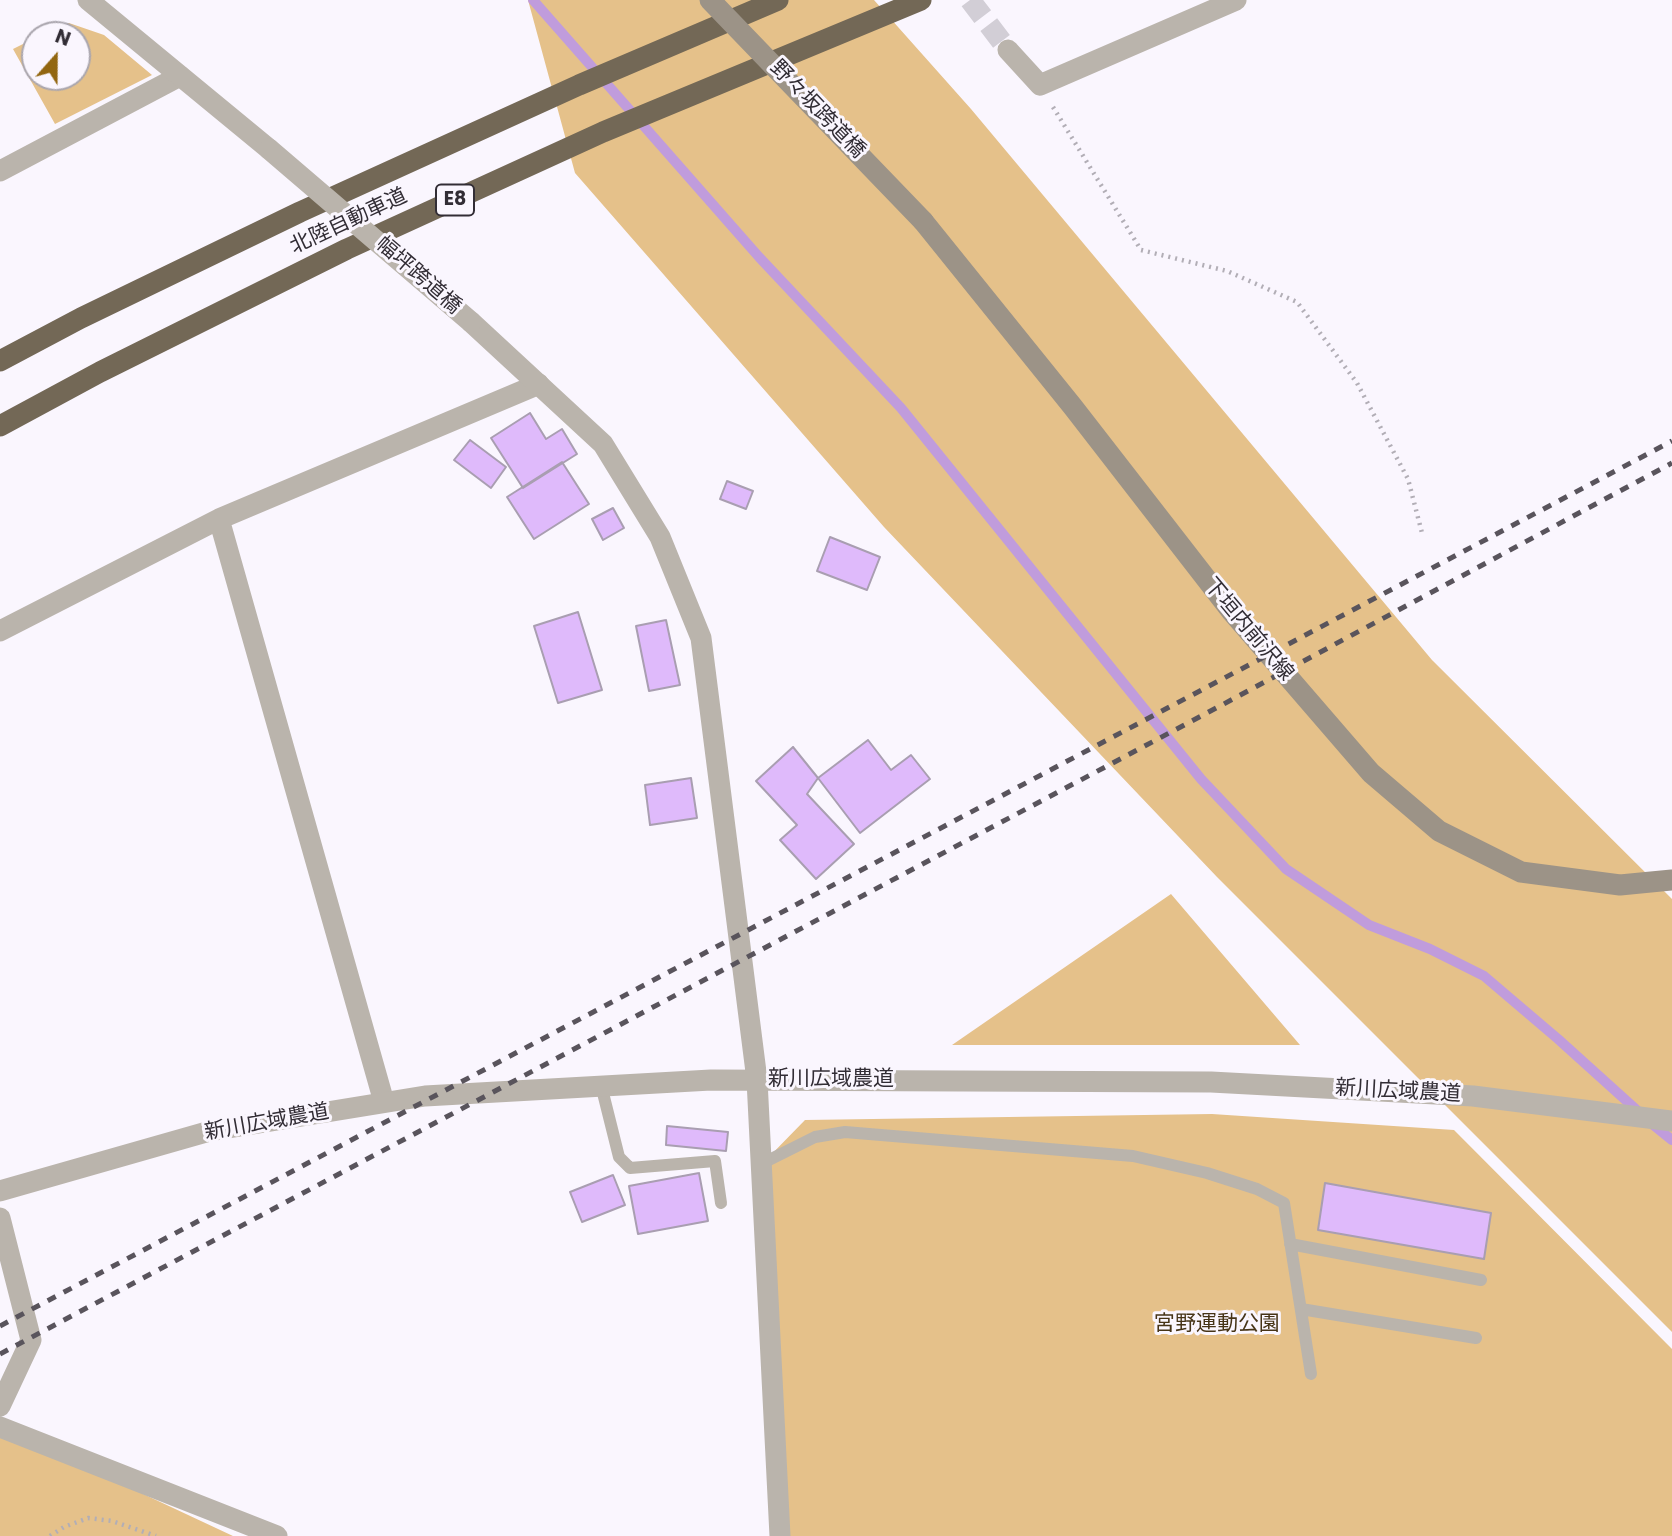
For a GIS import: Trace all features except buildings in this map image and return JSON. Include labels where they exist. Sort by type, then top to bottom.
[{"type":"highway","name":"北陸自動車道","points":[[0,360],[300,212],[579,85],[778,0]]},
{"type":"highway","name":"北陸自動車道","points":[[0,426],[100,372],[347,249],[603,132],[921,0]]},
{"type":"main road","name":"野々坂跨道橋","points":[[710,0],[923,221]]},
{"type":"main road","name":"下垣内前沢線","points":[[923,221],[1073,407],[1231,612],[1371,773],[1439,831],[1521,872],[1620,885],[1672,880]]},
{"type":"street","name":"幅坪跨道橋","points":[[88,0],[269,149],[471,322],[603,443],[660,537],[701,638],[757,1080],[780,1536]]},
{"type":"street","points":[[1008,50],[1040,85],[1236,0]]},
{"type":"street","points":[[0,171],[180,76]]},
{"type":"street","points":[[0,631],[219,519],[539,384]]},
{"type":"street","points":[[219,519],[384,1102]]},
{"type":"street","name":"新川広域農道","points":[[0,1191],[210,1131],[425,1096],[601,1085],[757,1080],[1211,1082],[1473,1096],[1672,1121]]},
{"type":"street","points":[[0,1218],[31,1340],[0,1405]]},
{"type":"street","points":[[0,1427],[277,1536]]},
{"type":"lane","points":[[601,1085],[619,1157],[630,1168],[715,1161],[722,1203]]},
{"type":"lane","points":[[763,1163],[816,1137],[845,1132],[1133,1156],[1207,1173],[1266,1193],[1284,1203],[1311,1374]]},
{"type":"lane","points":[[1290,1244],[1481,1280]]},
{"type":"lane","points":[[1301,1309],[1476,1338]]},
{"type":"path","points":[[1040,85],[1142,250],[1227,271],[1297,302],[1363,395],[1408,479],[1422,533]]},
{"type":"path","points":[[50,1536],[64,1527],[88,1518],[111,1521],[156,1536]]},
{"type":"green space","points":[[528,0],[874,0],[971,109],[1432,660],[1672,899],[1672,1332],[1217,877],[884,527],[575,173]]},
{"type":"green space","points":[[91,31],[104,35],[152,75],[55,124],[37,91],[91,91]]},
{"type":"green space","points":[[21,45],[21,63],[13,49]]},
{"type":"green space","points":[[1171,894],[1300,1045],[952,1045]]},
{"type":"green space","name":"宮野運動公園","points":[[1212,1114],[1454,1130],[1672,1349],[1672,1536],[780,1536],[763,1163],[805,1120]]},
{"type":"green space","points":[[0,1427],[233,1536],[0,1536]]},
{"type":"waterway","points":[[533,0],[759,257],[901,408],[1201,779],[1286,869],[1369,925],[1430,949],[1484,976],[1640,1113]]},
{"type":"waterway","points":[[1651,1123],[1672,1140]]},
{"type":"tunnel","points":[[970,0],[1008,50]]},
{"type":"railway","points":[[0,1326],[1672,441]]},
{"type":"railway","points":[[0,1354],[1672,463]]}]
